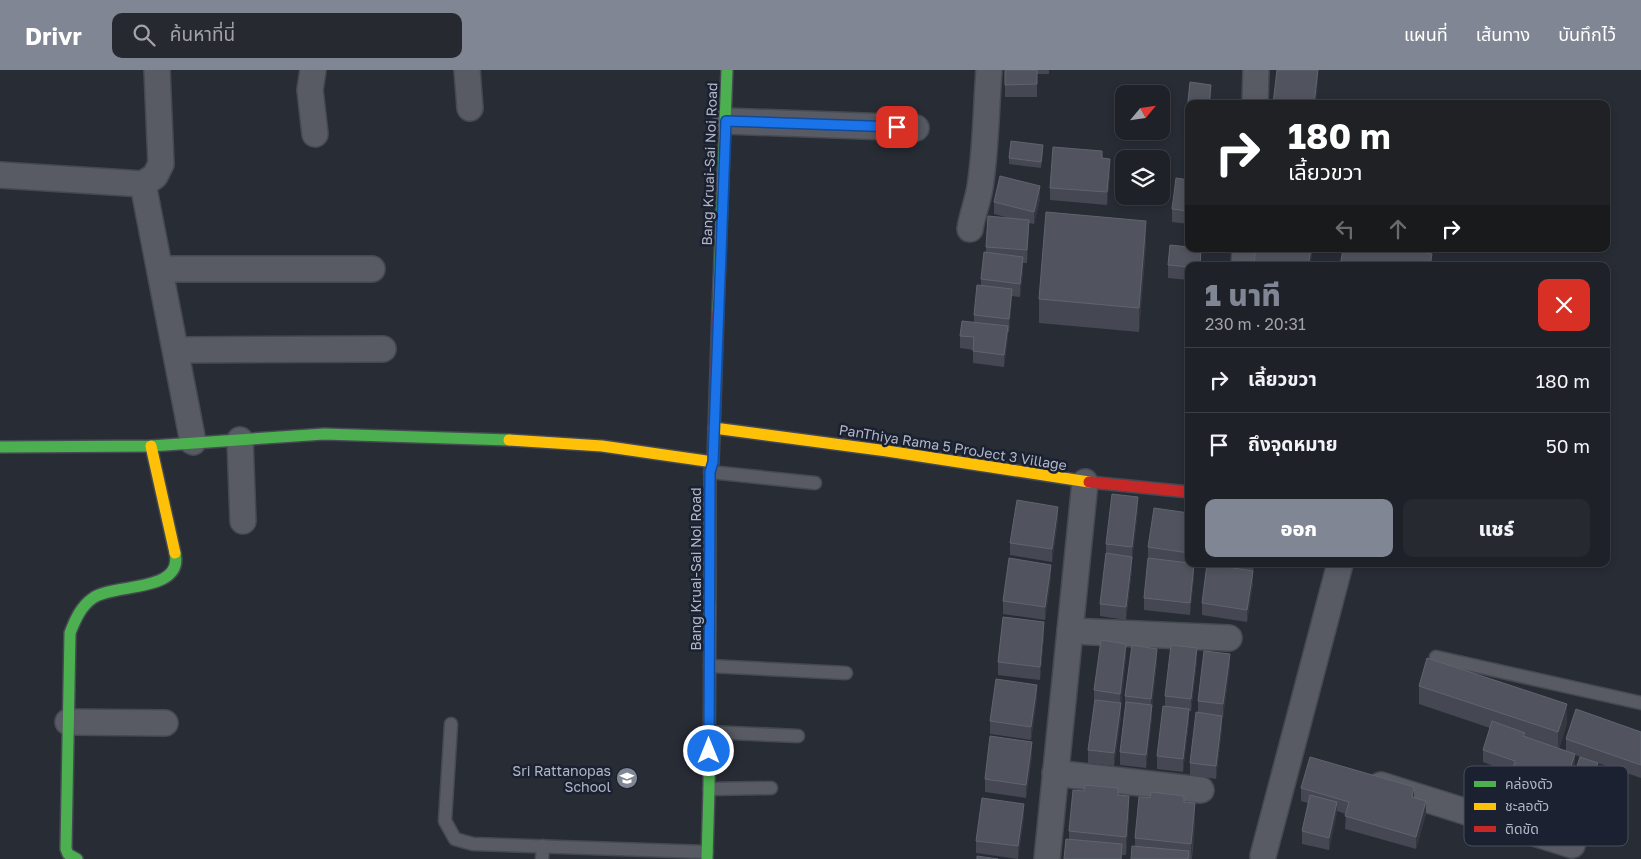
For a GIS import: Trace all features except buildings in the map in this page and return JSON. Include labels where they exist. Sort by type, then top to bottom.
[{"type":"street","points":[[0,175],[143,184],[154,176],[161,164],[157,70]]},
{"type":"street","points":[[313,70],[310,90],[315,134]]},
{"type":"street","points":[[467,70],[470,108]]},
{"type":"street","name":"Bang Kruai-Sai Noi Road","points":[[707,855],[710,789],[711,467],[727,70]]},
{"type":"street","points":[[970,229],[972,215],[980,190],[984,157],[989,70]]},
{"type":"street","points":[[1255,100],[1256,70]]},
{"type":"street","points":[[726,121],[916,128]]},
{"type":"street","points":[[143,184],[193,442]]},
{"type":"street","points":[[161,269],[372,269]]},
{"type":"street","points":[[176,350],[383,349]]},
{"type":"street","name":"PanThiya Rama 5 ProJect 3 Village","points":[[714,428],[887,451],[1085,482],[1185,492]]},
{"type":"street","points":[[0,447],[151,446],[324,434],[527,441],[602,446],[711,467]]},
{"type":"street","points":[[240,440],[243,521]]},
{"type":"street","points":[[77,859],[68,854],[66,848],[70,633],[76,616],[98,594],[118,588],[160,583],[168,577],[174,567],[176,558],[151,446]]},
{"type":"street","points":[[1047,859],[1085,482]]},
{"type":"street","points":[[1263,856],[1299,760],[1339,567]]},
{"type":"street","points":[[1070,630],[1229,638]]},
{"type":"street","points":[[68,722],[165,722]]},
{"type":"street","points":[[1056,773],[1201,790]]},
{"type":"street","points":[[1356,777],[1464,811]]},
{"type":"lane","points":[[711,467],[814,483]]},
{"type":"lane","points":[[1436,657],[1641,703]]},
{"type":"lane","points":[[710,666],[846,672]]},
{"type":"lane","points":[[451,724],[445,821],[455,839],[473,844],[542,853],[707,855]]},
{"type":"lane","points":[[709,732],[798,736]]},
{"type":"lane","points":[[710,789],[771,788]]},
{"type":"traffic: fast","points":[[718,311],[727,70]]},
{"type":"traffic: fast","points":[[0,447],[151,446],[324,434],[509,440]]},
{"type":"traffic: fast","points":[[77,859],[68,854],[66,849],[70,633],[76,618],[89,601],[103,593],[159,581],[169,575],[175,566],[175,553]]},
{"type":"traffic: fast","points":[[707,859],[710,603]]},
{"type":"traffic: slow","points":[[714,428],[887,451],[1089,482]]},
{"type":"traffic: slow","points":[[509,440],[602,446],[713,462]]},
{"type":"traffic: slow","points":[[151,446],[175,553]]},
{"type":"traffic: jam","points":[[710,603],[710,472],[713,462],[718,311]]},
{"type":"traffic: jam","points":[[1089,482],[1185,492]]},
{"type":"place","name":"Sri Rattanopas School","points":[[627,778]]},
{"type":"route","points":[[709,751],[710,472],[713,462],[726,121],[897,127]]}]
